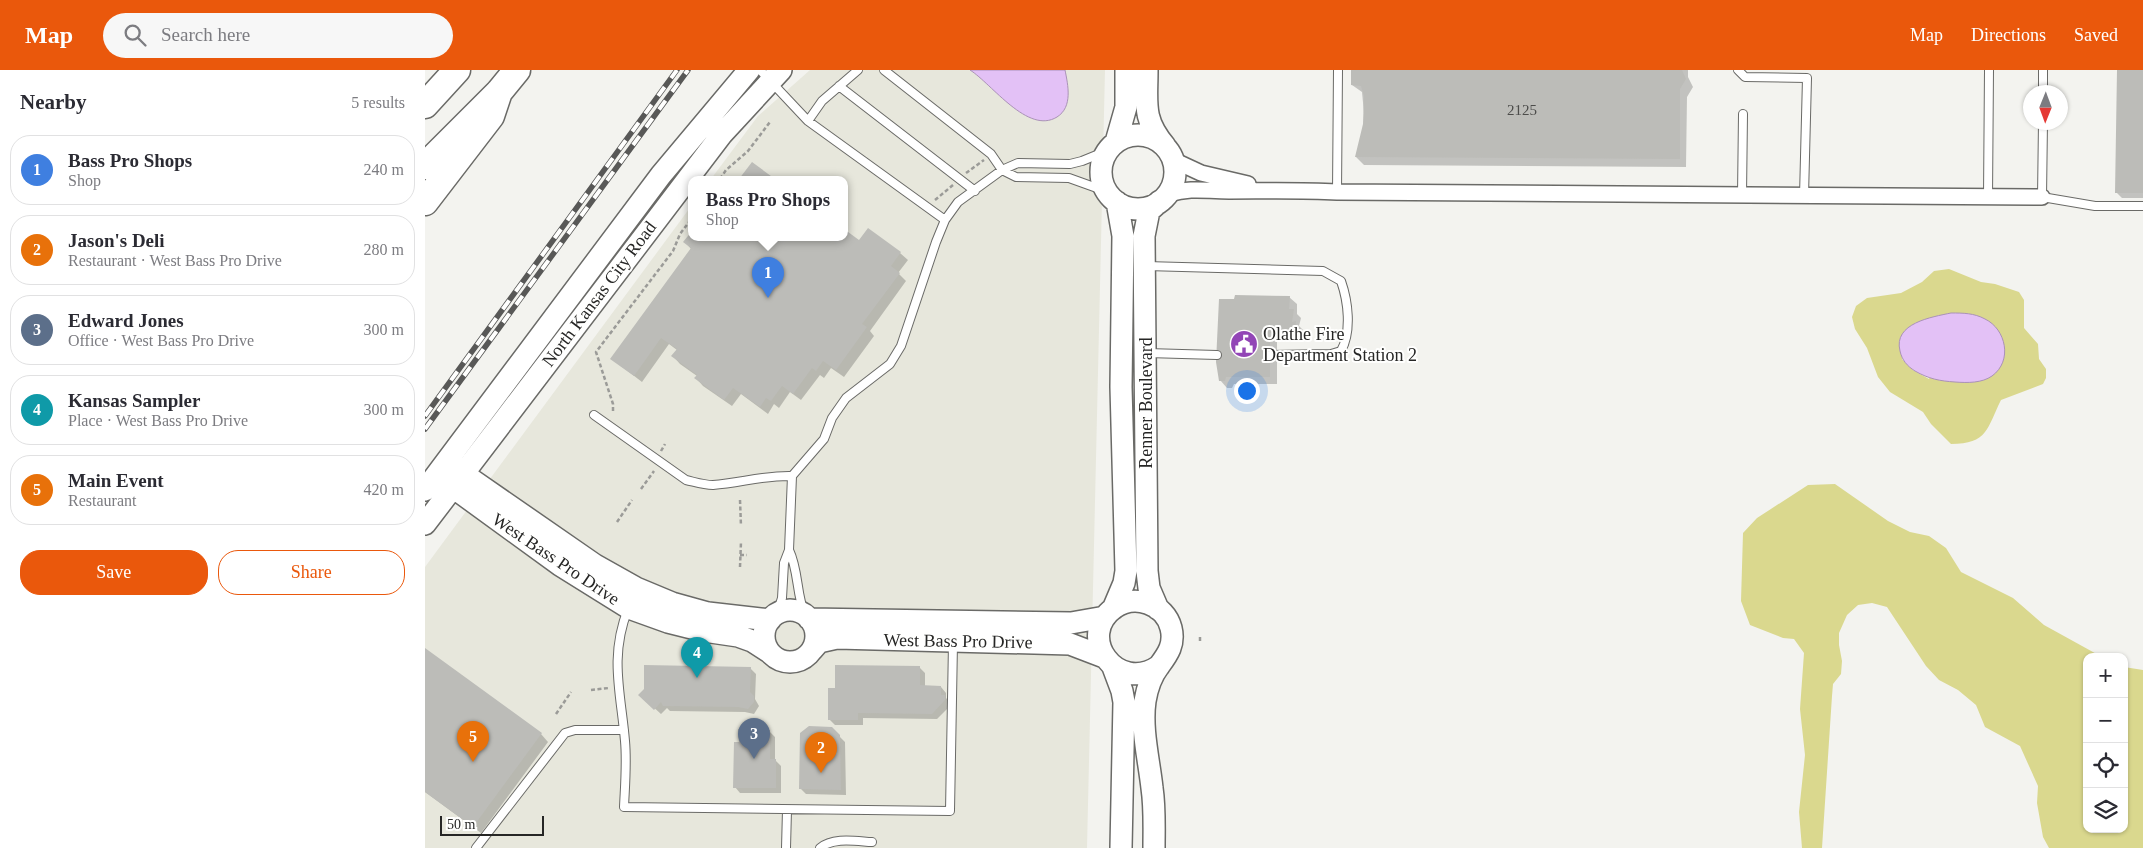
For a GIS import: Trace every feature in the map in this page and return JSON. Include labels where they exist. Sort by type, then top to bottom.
[{"type":"highway","points":[[425,82],[437,70]]},
{"type":"highway","points":[[425,105],[457,70]]},
{"type":"highway","points":[[425,166],[499,92],[517,70]]},
{"type":"highway","points":[[425,202],[491,116],[499,92]]},
{"type":"main road","name":"North Kansas City Road","points":[[425,524],[444,478],[661,175],[749,70]]},
{"type":"main road","points":[[1126,70],[1125,107],[1113,146],[1104,160],[1101,170],[1103,182],[1112,197],[1127,207],[1139,208],[1150,207],[1164,198],[1173,183],[1175,172],[1169,153],[1153,132],[1148,120],[1147,70]]},
{"type":"main road","name":"North Kansas City Road","points":[[688,176],[770,74]]},
{"type":"main road","points":[[1113,146],[1136,135],[1156,140],[1169,153]]},
{"type":"main road","name":"North Kansas City Road","points":[[444,478],[688,176]]},
{"type":"main road","name":"Renner Boulevard","points":[[1109,613],[1124,583],[1126,571],[1121,387],[1123,236],[1112,197]]},
{"type":"main road","name":"Renner Boulevard","points":[[1158,608],[1149,588],[1147,571],[1144,266],[1145,224],[1149,212],[1164,198]]},
{"type":"main road","name":"West Bass Pro Drive","points":[[444,478],[595,564],[633,598],[668,622],[704,631],[738,636],[752,641],[769,652]]},
{"type":"main road","name":"West Bass Pro Drive","points":[[633,598],[672,603],[708,613],[774,617]]},
{"type":"main road","points":[[1121,848],[1124,702],[1122,691],[1109,662],[1100,648],[1099,637],[1109,613],[1123,603],[1135,601],[1148,603],[1158,608],[1167,618],[1173,637],[1170,650],[1159,666],[1148,691],[1145,720],[1153,798],[1154,848]]},
{"type":"main road","points":[[785,611],[794,611],[807,617],[816,634],[812,650],[799,661],[791,662],[783,661],[769,652],[764,636],[774,617],[785,611]]},
{"type":"main road","name":"West Bass Pro Drive","points":[[807,617],[1071,623],[1109,613]]},
{"type":"main road","name":"West Bass Pro Drive","points":[[812,650],[819,642],[837,638],[1070,644],[1109,662]]},
{"type":"main road","points":[[1109,662],[1124,672],[1136,674],[1148,672],[1159,666]]},
{"type":"street","points":[[1169,153],[1201,173],[1279,189]]},
{"type":"street","points":[[1164,198],[1187,189],[1227,191],[1279,189],[1337,192],[2042,198]]},
{"type":"lane","points":[[808,121],[822,101],[858,70]]},
{"type":"lane","points":[[884,70],[991,154],[1002,170],[1016,177],[1069,178],[1112,197]]},
{"type":"lane","points":[[1337,192],[1338,70]]},
{"type":"lane","points":[[1738,70],[1745,77],[1807,78],[1805,196]]},
{"type":"lane","points":[[1989,70],[1989,197]]},
{"type":"lane","points":[[2043,70],[2043,85]]},
{"type":"lane","points":[[770,74],[808,121],[945,220]]},
{"type":"lane","points":[[839,86],[975,190]]},
{"type":"lane","points":[[1741,195],[1743,114]]},
{"type":"lane","points":[[2043,130],[2042,198],[2095,206],[2143,206]]},
{"type":"lane","points":[[774,617],[782,598],[784,563],[789,550],[792,476],[824,439],[832,418],[846,398],[890,364],[901,346],[945,220],[958,202],[1002,170],[1018,163],[1076,162],[1113,146]]},
{"type":"lane","points":[[1144,266],[1323,270],[1341,281],[1347,299],[1346,342],[1341,351],[1331,354],[1270,355]]},
{"type":"lane","points":[[1146,353],[1217,354]]},
{"type":"lane","points":[[594,415],[685,480],[713,485],[772,475],[792,476]]},
{"type":"lane","points":[[789,550],[795,563],[800,604],[807,617]]},
{"type":"lane","points":[[633,598],[621,630],[616,663],[625,742],[624,807],[950,811],[953,641]]},
{"type":"lane","points":[[476,848],[565,733],[575,730],[624,730]]},
{"type":"lane","points":[[786,848],[787,810]]},
{"type":"lane","points":[[820,848],[829,843],[840,841],[872,842]]},
{"type":"path","points":[[722,176],[726,170],[748,151],[770,122]]},
{"type":"path","points":[[966,173],[987,158]]},
{"type":"path","points":[[935,200],[954,184]]},
{"type":"path","points":[[613,411],[613,404],[596,352],[673,251],[680,234],[688,223]]},
{"type":"path","points":[[661,451],[665,444]]},
{"type":"path","points":[[641,489],[656,467]]},
{"type":"path","points":[[617,522],[633,500]]},
{"type":"path","points":[[740,500],[741,526]]},
{"type":"path","points":[[740,567],[741,542]]},
{"type":"path","points":[[740,555],[747,556]]},
{"type":"path","points":[[1200,636],[1200,641]]},
{"type":"path","points":[[591,690],[609,688]]},
{"type":"path","points":[[556,714],[571,692]]},
{"type":"shaded area","points":[[810,70],[1105,70],[1087,848],[425,848],[425,567],[688,210],[688,241],[848,241],[848,176],[713,176],[758,116]]},
{"type":"shaded area","points":[[970,70],[1065,70],[1068,95],[1065,108],[1057,117],[1046,121],[1034,119],[1011,106]]},
{"type":"shaded area","points":[[1949,269],[1981,282],[1995,284],[2019,292],[2024,300],[2024,328],[2038,344],[2039,359],[2046,369],[2046,378],[2043,384],[2001,400],[1985,432],[1972,441],[1963,443],[1951,444],[1931,424],[1923,412],[1890,392],[1878,377],[1867,348],[1855,329],[1852,317],[1856,306],[1867,298],[1901,293],[1922,282],[1934,271]],"holes":[[[1951,313],[1929,379],[1913,370],[1902,359],[1915,323]]]},
{"type":"shaded area","points":[[1951,313],[1981,317],[1998,330],[2002,337],[2005,354],[1999,370],[1992,376],[1984,380],[1970,382],[1939,380],[1925,376],[1907,365],[1900,351],[1899,341],[1902,334],[1908,328],[1925,319]]},
{"type":"shaded area","points":[[1835,484],[1888,521],[1910,532],[1929,536],[1946,548],[1961,572],[2013,598],[2044,625],[2095,653],[2083,653],[2083,833],[2128,833],[2128,668],[2143,670],[2143,848],[2049,848],[2043,837],[2037,803],[2038,786],[2020,746],[1985,727],[1976,705],[1958,690],[1939,680],[1926,666],[1887,607],[1872,603],[1858,605],[1847,615],[1839,633],[1842,661],[1841,674],[1833,684],[1822,848],[1802,848],[1799,812],[1805,755],[1800,709],[1804,653],[1794,639],[1783,638],[1750,625],[1741,601],[1743,533],[1757,518],[1808,485]]},
{"type":"building","points":[[1351,70],[1682,70],[1686,79],[1680,89],[1680,159],[1355,157],[1363,124],[1364,96],[1361,86],[1351,85]]},
{"type":"building","points":[[2117,70],[2143,70],[2143,193],[2115,193]]},
{"type":"building","points":[[752,162],[771,176],[741,176]]},
{"type":"building","points":[[868,228],[901,252],[891,266],[900,273],[862,324],[867,327],[836,370],[823,361],[816,371],[812,368],[793,394],[782,386],[771,401],[766,398],[760,407],[733,388],[724,400],[694,378],[697,375],[671,356],[677,349],[661,338],[634,376],[610,359],[691,248],[683,242],[688,236],[688,241],[848,241],[848,232],[859,240]]},
{"type":"building","name":"Olathe Fire Department Station 2","points":[[1235,295],[1290,296],[1289,309],[1294,309],[1292,322],[1296,321],[1295,334],[1270,333],[1270,377],[1226,377],[1225,381],[1219,381],[1216,362],[1219,299],[1234,299]]},
{"type":"building","points":[[425,648],[542,733],[473,827],[425,792]]},
{"type":"building","points":[[644,665],[751,667],[750,692],[754,696],[754,702],[748,709],[738,707],[663,706],[661,702],[654,710],[638,695],[644,689]]},
{"type":"building","points":[[835,665],[920,666],[920,685],[941,686],[941,695],[945,695],[945,700],[932,714],[858,713],[858,720],[828,720],[828,688],[835,688]]},
{"type":"building","points":[[809,726],[832,727],[840,735],[841,790],[799,789],[800,733]]},
{"type":"building","points":[[738,729],[770,730],[770,759],[776,759],[776,788],[733,788],[734,742],[739,742]]},
{"type":"railway","points":[[425,416],[677,70]]},
{"type":"railway","points":[[425,429],[688,70]]},
{"type":"place","name":"Bass Pro Shops","points":[[768,298]]},
{"type":"place","name":"Olathe Fire Department Station 2","points":[[1244,344]]},
{"type":"place","name":"Kansas Sampler","points":[[697,678]]},
{"type":"place","name":"Edward Jones","points":[[754,759]]},
{"type":"place","name":"Main Event","points":[[473,762]]},
{"type":"place","name":"Jason's Deli","points":[[821,773]]}]
